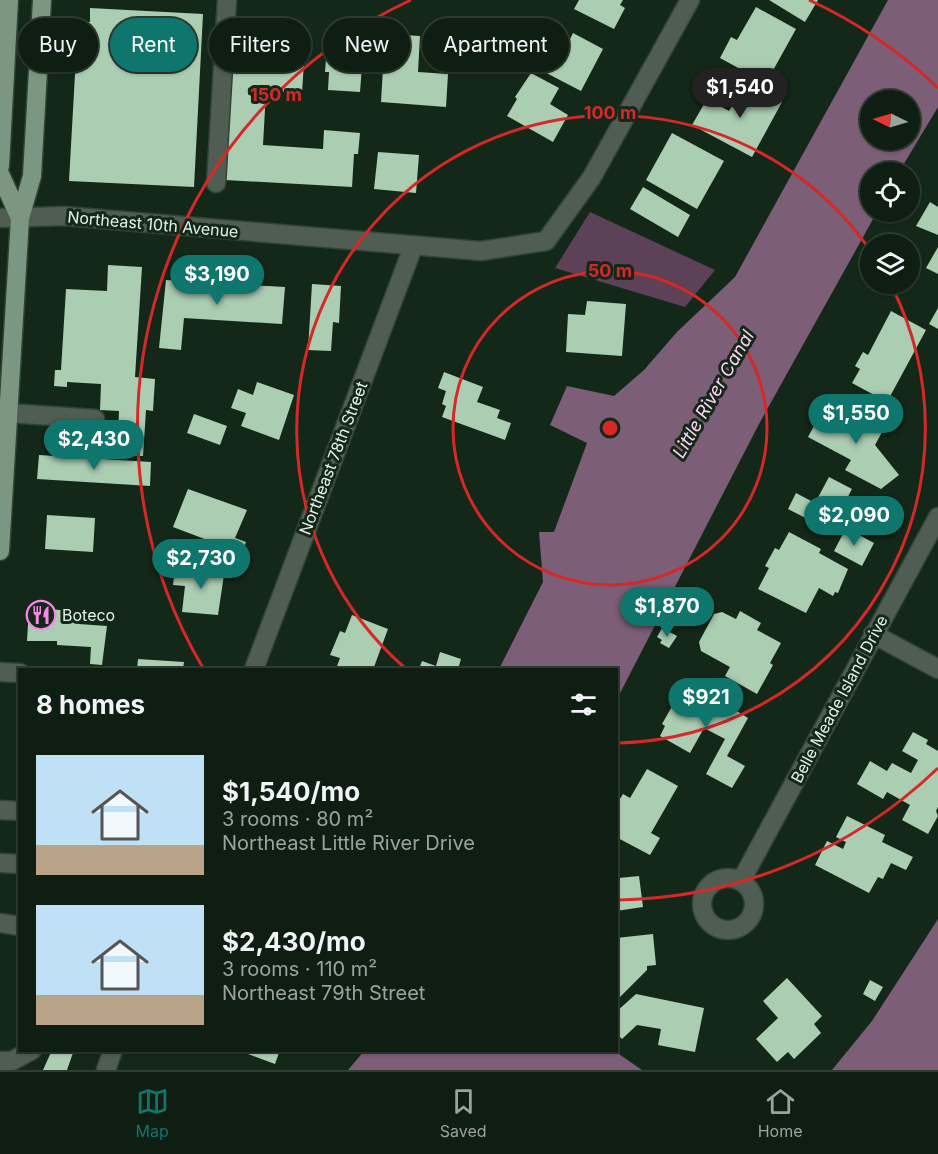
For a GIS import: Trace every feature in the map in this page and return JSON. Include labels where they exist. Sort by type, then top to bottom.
[{"type":"main road","points":[[0,551],[4,431],[9,413],[5,369],[20,218],[32,176],[42,0]]},
{"type":"main road","points":[[0,166],[5,12]]},
{"type":"main road","points":[[0,174],[20,218]]},
{"type":"street","points":[[216,183],[226,0]]},
{"type":"street","name":"Northeast 10th Avenue","points":[[0,218],[65,216],[124,220],[413,247],[481,251],[546,241],[592,177],[690,0]]},
{"type":"street","name":"Northeast 78th Street","points":[[254,668],[413,247]]},
{"type":"street","points":[[9,413],[95,419]]},
{"type":"street","name":"Belle Meade Island Drive","points":[[741,881],[938,517]]},
{"type":"street","points":[[873,634],[938,669]]},
{"type":"street","points":[[0,672],[18,673]]},
{"type":"street","points":[[0,810],[18,811]]},
{"type":"street","points":[[0,863],[18,864]]},
{"type":"street","points":[[0,922],[18,926]]},
{"type":"street","points":[[106,1070],[112,1052]]},
{"type":"street","points":[[0,1061],[29,1058]]},
{"type":"shaded area","points":[[590,212],[715,270],[685,307],[555,268]]},
{"type":"water","name":"Little River Canal","points":[[888,0],[938,0],[938,107],[920,137],[920,90],[860,90],[860,150],[912,150],[905,162],[860,162],[860,222],[871,222],[865,234],[860,234],[860,243],[759,424],[618,697],[618,668],[500,668],[543,582],[539,532],[554,532],[587,443],[550,425],[567,386],[614,396],[644,370],[677,332],[735,277]]},
{"type":"water","points":[[938,919],[938,1070],[832,1070],[872,1021]]},
{"type":"water","points":[[363,1052],[616,1052],[642,1070],[348,1070]]},
{"type":"building","points":[[579,0],[623,0],[620,5],[625,8],[614,29],[574,9]]},
{"type":"building","points":[[769,0],[818,0],[805,22]]},
{"type":"building","points":[[756,7],[796,29],[766,83],[720,58],[731,37],[737,40]]},
{"type":"building","points":[[90,8],[203,14],[194,187],[69,181],[75,72],[98,72],[98,18],[90,18]]},
{"type":"building","points":[[573,33],[603,49],[581,91],[544,72],[569,72],[569,41]]},
{"type":"building","points":[[410,35],[420,36],[418,72],[448,74],[446,107],[381,102],[383,72],[410,72]]},
{"type":"building","points":[[232,72],[303,72],[302,93],[266,91],[263,145],[323,149],[324,130],[360,133],[358,154],[354,154],[352,187],[225,180]]},
{"type":"building","points":[[329,72],[362,72],[360,92],[328,90]]},
{"type":"building","points":[[531,73],[559,88],[550,104],[568,115],[553,142],[507,116],[517,99],[515,97]]},
{"type":"building","points":[[746,82],[782,102],[752,157],[692,125],[707,99],[729,111]]},
{"type":"building","points":[[672,133],[724,161],[697,209],[646,180]]},
{"type":"building","points":[[378,152],[419,155],[416,193],[374,189]]},
{"type":"building","points":[[643,187],[690,215],[678,237],[630,209]]},
{"type":"building","points":[[930,202],[938,207],[938,235],[916,226]]},
{"type":"building","points":[[938,247],[938,274],[926,268]]},
{"type":"building","points":[[108,265],[142,267],[135,377],[155,379],[153,411],[146,410],[143,456],[117,455],[119,411],[100,410],[101,384],[67,382],[67,387],[54,386],[55,370],[61,370],[66,289],[107,291]]},
{"type":"building","points":[[166,280],[285,287],[282,324],[184,318],[181,350],[159,348]]},
{"type":"building","points":[[312,284],[341,286],[339,323],[333,322],[331,351],[308,350]]},
{"type":"building","points":[[587,301],[626,304],[622,356],[566,352],[568,314],[585,315]]},
{"type":"building","points":[[938,308],[938,329],[929,324]]},
{"type":"building","points":[[891,311],[926,330],[887,402],[852,383],[860,369],[855,366],[863,352],[868,355]]},
{"type":"building","points":[[444,372],[483,387],[477,402],[500,410],[497,418],[511,423],[505,440],[442,417],[446,406],[442,404],[446,391],[438,388]]},
{"type":"building","points":[[257,382],[294,395],[279,440],[241,426],[246,413],[231,408],[238,389],[253,395]]},
{"type":"building","points":[[825,406],[862,425],[869,413],[887,423],[875,445],[899,475],[881,489],[845,470],[851,460],[808,437]]},
{"type":"building","points":[[194,414],[227,426],[220,445],[187,433]]},
{"type":"building","points":[[39,455],[151,462],[150,486],[37,479]]},
{"type":"building","points":[[829,477],[852,489],[844,504],[849,507],[841,523],[835,519],[829,530],[788,509],[796,493],[815,503]]},
{"type":"building","points":[[188,489],[247,510],[235,538],[246,542],[239,559],[213,548],[215,543],[173,527]]},
{"type":"building","points":[[47,515],[95,518],[93,552],[45,549]]},
{"type":"building","points":[[846,528],[874,543],[862,566],[834,551]]},
{"type":"building","points":[[789,532],[821,549],[819,553],[848,569],[838,593],[835,592],[833,596],[819,588],[806,613],[758,589],[769,568],[765,566],[775,548],[779,550]]},
{"type":"building","points":[[204,567],[225,568],[218,615],[182,612],[185,586],[173,585],[175,569],[204,571]]},
{"type":"building","points":[[29,607],[80,612],[79,624],[107,626],[102,665],[90,664],[91,647],[57,645],[57,641],[27,641]]},
{"type":"building","points":[[740,611],[761,623],[757,630],[781,643],[770,663],[773,665],[757,694],[725,676],[730,667],[701,651],[699,642],[714,614],[722,612],[736,619]]},
{"type":"building","points":[[352,615],[388,629],[374,667],[377,668],[336,668],[340,658],[330,655],[340,631],[345,633]]},
{"type":"building","points":[[662,628],[677,636],[669,648],[660,643],[662,640],[657,637]]},
{"type":"building","points":[[440,652],[461,659],[458,668],[419,668],[422,661],[436,666]]},
{"type":"building","points":[[138,659],[184,662],[183,668],[137,668]]},
{"type":"building","points":[[687,680],[748,718],[727,756],[745,766],[732,788],[706,774],[725,739],[704,728],[690,753],[660,736],[665,726],[662,724]]},
{"type":"building","points":[[913,732],[928,740],[926,744],[938,751],[938,807],[936,811],[938,816],[928,834],[902,820],[910,805],[887,792],[883,799],[857,784],[870,761],[887,771],[892,763],[911,773],[918,760],[902,751]]},
{"type":"building","points":[[647,769],[678,786],[651,833],[660,838],[650,855],[618,838],[618,802],[623,794],[630,798]]},
{"type":"building","points":[[847,816],[885,835],[882,842],[913,857],[906,870],[891,863],[883,879],[878,877],[869,893],[815,865],[827,841],[843,849],[846,842],[836,837]]},
{"type":"building","points":[[618,876],[619,878],[639,876],[643,907],[618,911]]},
{"type":"building","points":[[653,934],[656,965],[647,966],[647,970],[618,999],[618,938]]},
{"type":"building","points":[[787,978],[822,1016],[814,1024],[821,1033],[794,1059],[788,1052],[777,1062],[756,1039],[778,1018],[763,1001]]},
{"type":"building","points":[[870,980],[883,987],[875,1001],[863,994]]},
{"type":"building","points":[[636,994],[704,1008],[695,1052],[658,1045],[661,1029],[637,1025],[622,1039],[618,1035],[618,1010]]},
{"type":"building","points":[[51,1052],[73,1052],[67,1070],[43,1070]]},
{"type":"building","points":[[242,1052],[279,1052],[275,1064]]},
{"type":"place","name":"Boteco","points":[[41,615]]}]
